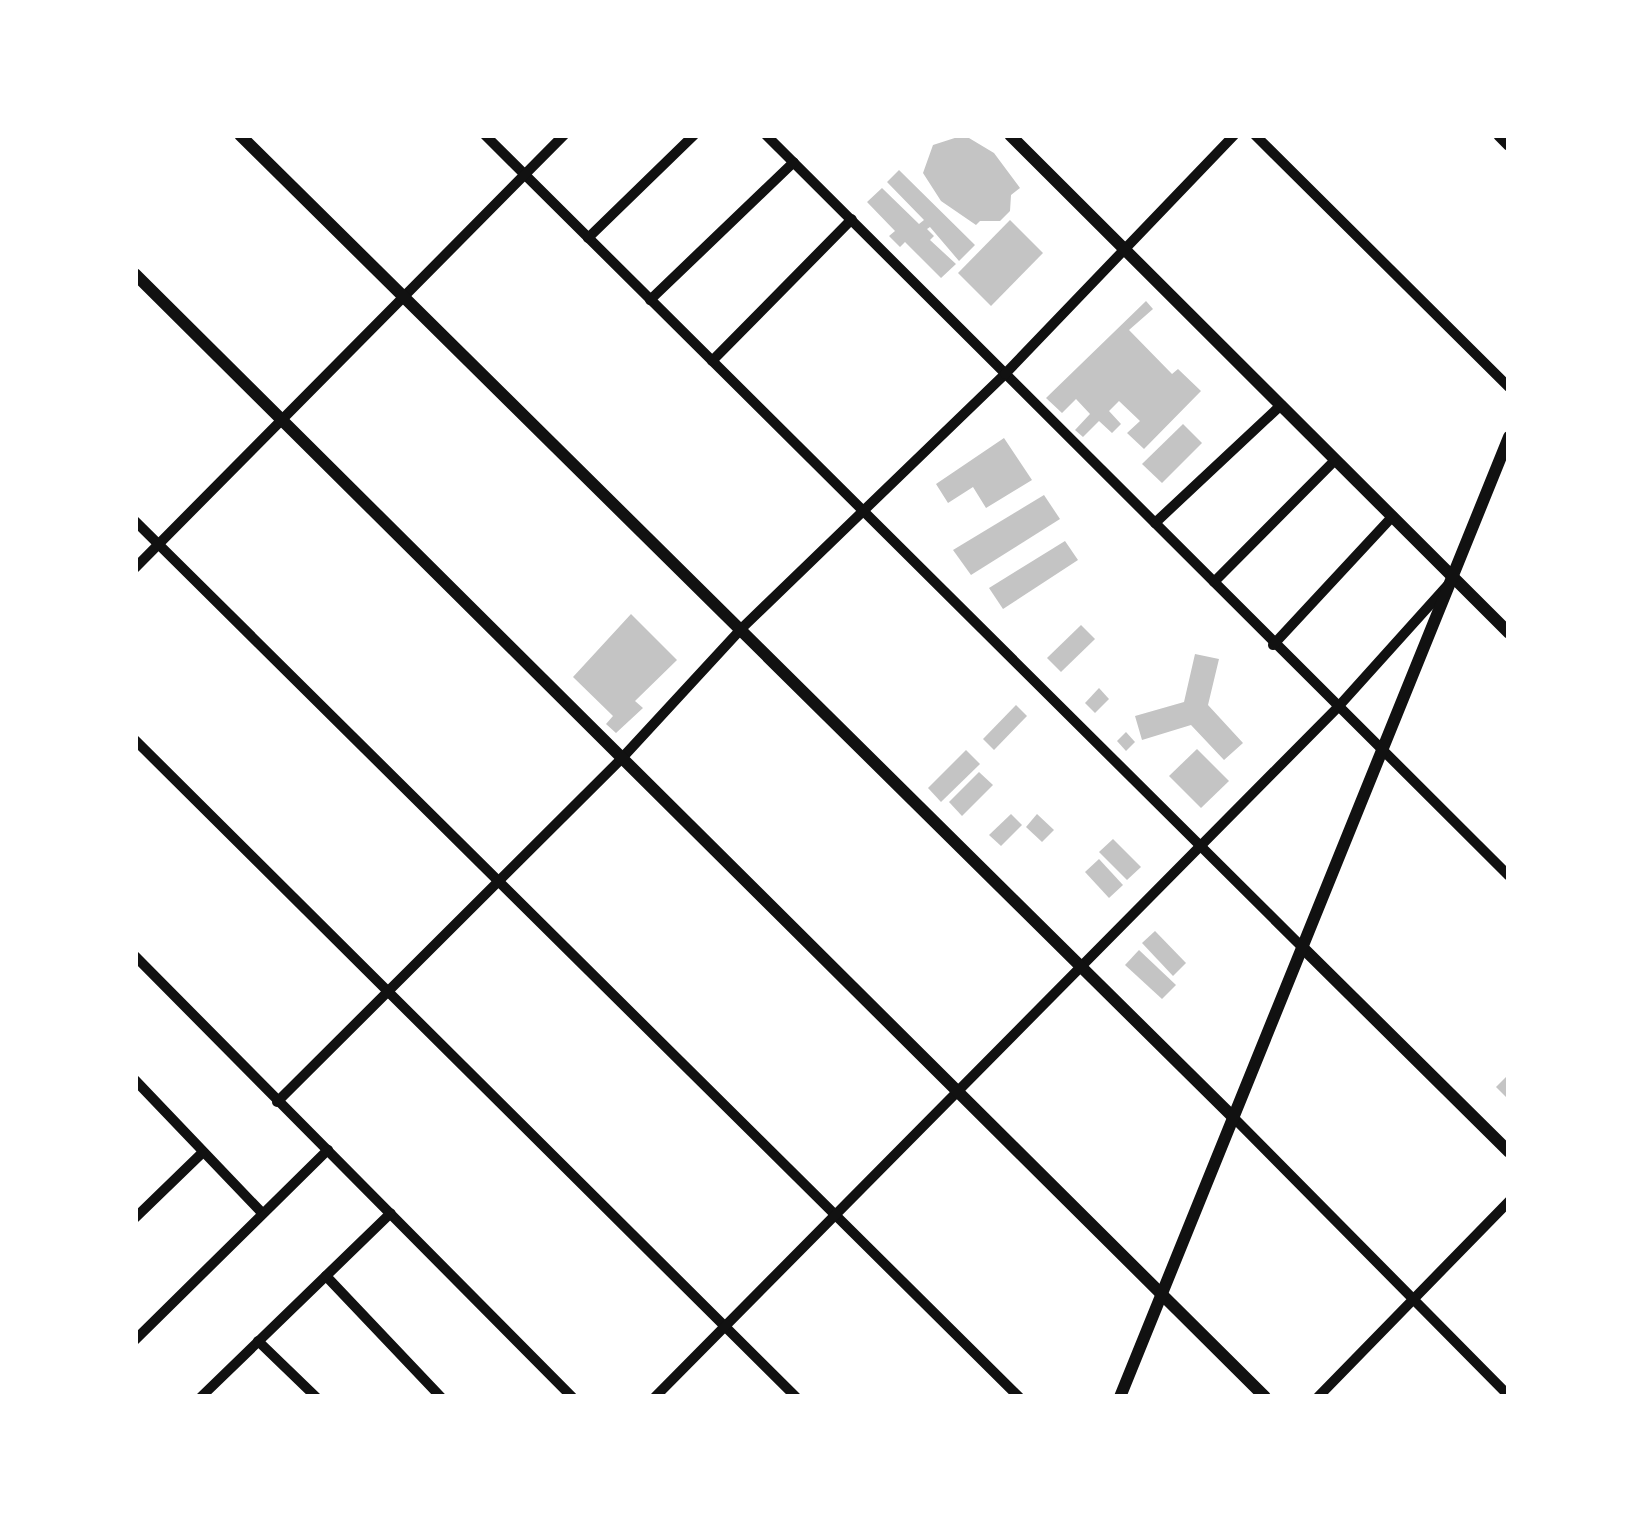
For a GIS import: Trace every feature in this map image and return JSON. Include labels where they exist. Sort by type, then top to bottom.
[{"type":"street","points":[[240,135],[1080,970],[1234,1118],[1509,1396]]},
{"type":"street","points":[[485,135],[1509,1152]]},
{"type":"street","points":[[135,568],[284,422],[564,135]]},
{"type":"street","points":[[588,238],[694,135]]},
{"type":"street","points":[[766,135],[1274,646],[1509,876]]},
{"type":"street","points":[[1010,135],[1509,633]]},
{"type":"street","points":[[278,1102],[498,877],[622,757],[741,630],[1005,374],[1234,135]]},
{"type":"street","points":[[1255,135],[1509,386]]},
{"type":"street","points":[[1499,135],[1509,145]]},
{"type":"street","points":[[650,300],[794,162]]},
{"type":"street","points":[[712,361],[852,220]]},
{"type":"street","points":[[135,274],[1266,1397]]},
{"type":"street","points":[[1155,523],[1281,405]]},
{"type":"street","points":[[1120,1397],[1509,437]]},
{"type":"street","points":[[1214,582],[1335,460]]},
{"type":"street","points":[[1274,646],[1393,516]]},
{"type":"street","points":[[135,521],[1019,1397]]},
{"type":"street","points":[[655,1397],[1338,707],[1454,578]]},
{"type":"street","points":[[135,740],[796,1397]]},
{"type":"street","points":[[135,956],[572,1397]]},
{"type":"street","points":[[135,977],[146,967]]},
{"type":"street","points":[[135,1080],[262,1213]]},
{"type":"street","points":[[135,1099],[144,1090]]},
{"type":"street","points":[[135,1340],[328,1150]]},
{"type":"street","points":[[135,1218],[203,1152]]},
{"type":"street","points":[[1318,1397],[1509,1201]]},
{"type":"street","points":[[201,1397],[391,1212]]},
{"type":"street","points":[[326,1276],[441,1397]]},
{"type":"street","points":[[258,1341],[316,1397]]},
{"type":"building","points":[[964,135],[994,153],[1020,188],[1011,195],[1010,211],[1000,221],[980,221],[976,225],[941,201],[923,173],[933,145]]},
{"type":"building","points":[[899,170],[975,245],[959,261],[930,227],[927,229],[934,236],[930,240],[956,264],[941,278],[905,242],[900,247],[889,236],[895,231],[867,202],[882,188],[919,224],[924,220],[887,182]]},
{"type":"building","points":[[1010,220],[1043,253],[991,306],[958,273]]},
{"type":"building","points":[[1146,301],[1153,309],[1129,330],[1172,374],[1178,369],[1201,391],[1144,449],[1127,433],[1140,421],[1119,401],[1109,411],[1121,424],[1112,433],[1099,421],[1083,437],[1075,430],[1090,414],[1076,399],[1062,413],[1046,398]]},
{"type":"building","points":[[1183,424],[1202,443],[1162,483],[1142,464]]},
{"type":"building","points":[[1004,438],[1032,480],[986,508],[973,487],[948,503],[936,484]]},
{"type":"building","points":[[1044,495],[1060,519],[971,575],[953,550]]},
{"type":"building","points":[[1065,541],[1078,560],[1003,609],[989,588]]},
{"type":"building","points":[[631,614],[677,660],[635,701],[643,708],[616,733],[606,724],[613,716],[573,677]]},
{"type":"building","points":[[1081,625],[1095,639],[1061,672],[1047,658]]},
{"type":"building","points":[[1195,654],[1219,659],[1208,705],[1243,743],[1224,760],[1191,725],[1142,740],[1135,716],[1184,702]]},
{"type":"building","points":[[1099,688],[1109,699],[1095,713],[1085,703]]},
{"type":"building","points":[[1016,705],[1027,716],[994,750],[983,739]]},
{"type":"building","points":[[1126,732],[1135,742],[1126,751],[1117,741]]},
{"type":"building","points":[[1197,749],[1229,781],[1201,808],[1169,776]]},
{"type":"building","points":[[966,750],[980,764],[941,802],[928,788]]},
{"type":"building","points":[[979,772],[993,785],[962,816],[949,802]]},
{"type":"building","points":[[1011,814],[1022,825],[1001,846],[989,835]]},
{"type":"building","points":[[1037,814],[1054,830],[1042,842],[1026,827]]},
{"type":"building","points":[[1113,839],[1141,867],[1127,880],[1099,852]]},
{"type":"building","points":[[1099,859],[1123,885],[1109,898],[1085,872]]},
{"type":"building","points":[[1155,931],[1186,963],[1173,976],[1142,943]]},
{"type":"building","points":[[1139,950],[1176,985],[1162,999],[1125,965]]},
{"type":"building","points":[[1509,1074],[1509,1100],[1496,1087]]}]
